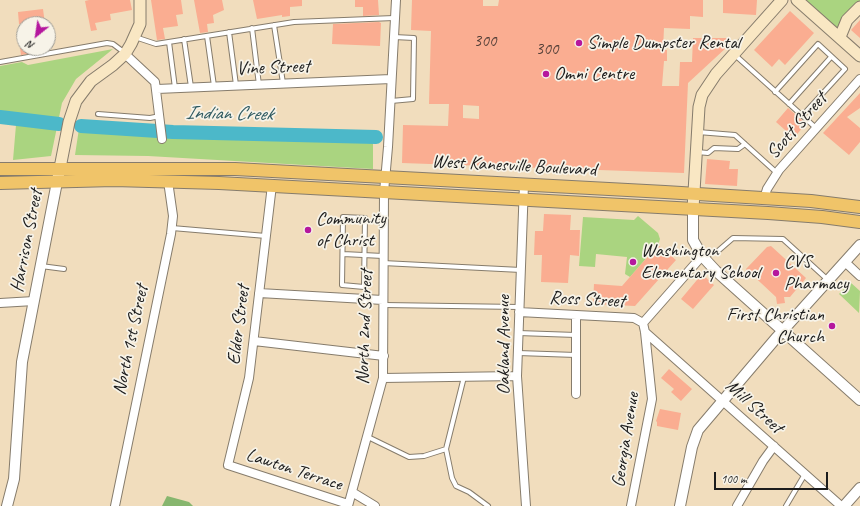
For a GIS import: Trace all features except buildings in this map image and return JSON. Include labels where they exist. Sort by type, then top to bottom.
[{"type":"main road","points":[[125,54],[135,36],[141,18],[140,0]]},
{"type":"main road","points":[[693,209],[698,108],[702,95],[713,78],[782,0]]},
{"type":"main road","points":[[797,0],[860,56]]},
{"type":"main road","points":[[840,37],[847,20],[860,7]]},
{"type":"main road","name":"Harrison Street","points":[[57,182],[72,111],[82,91],[91,81],[125,54]]},
{"type":"main road","name":"West Kanesville Boulevard","points":[[0,169],[235,169],[764,198],[860,207]]},
{"type":"main road","name":"West Kanesville Boulevard","points":[[0,183],[168,181],[272,185],[822,217],[860,222]]},
{"type":"street","name":"North 2nd Street","points":[[348,505],[368,437],[383,378],[384,192],[396,0]]},
{"type":"street","points":[[125,54],[155,82],[162,129],[162,139]]},
{"type":"street","name":"Vine Street","points":[[157,89],[391,79]]},
{"type":"street","name":"Scott Street","points":[[764,198],[767,189],[777,173],[860,79]]},
{"type":"street","name":"North 1st Street","points":[[115,506],[172,228],[173,216],[168,181]]},
{"type":"street","name":"Harrison Street","points":[[7,506],[14,479],[22,362],[57,182]]},
{"type":"street","name":"Oakland Avenue","points":[[524,184],[517,376],[526,506]]},
{"type":"street","name":"Elder Street","points":[[230,466],[228,462],[247,394],[272,185]]},
{"type":"street","points":[[693,209],[694,240],[702,256],[860,400]]},
{"type":"street","points":[[680,506],[695,436],[783,331],[860,245]]},
{"type":"street","points":[[643,323],[702,256]]},
{"type":"street","points":[[844,262],[860,276]]},
{"type":"street","points":[[259,293],[383,302]]},
{"type":"street","points":[[0,303],[34,301]]},
{"type":"street","name":"Ross Street","points":[[519,309],[576,316],[634,318],[643,323],[645,332]]},
{"type":"street","points":[[576,316],[576,394]]},
{"type":"street","name":"Mill Street","points":[[645,332],[724,400],[841,506]]},
{"type":"street","name":"Georgia Avenue","points":[[631,506],[652,399],[645,332]]},
{"type":"street","points":[[254,341],[384,356]]},
{"type":"street","points":[[383,378],[517,376]]},
{"type":"street","points":[[736,506],[763,461],[774,446]]},
{"type":"street","name":"Lawton Terrace","points":[[230,466],[348,505]]},
{"type":"street","points":[[844,506],[860,488]]},
{"type":"street","name":"Lawton Terrace","points":[[352,492],[375,506]]},
{"type":"lane","points":[[135,36],[150,43],[169,42],[252,28],[319,20],[394,18]]},
{"type":"lane","points":[[274,25],[283,84]]},
{"type":"lane","points":[[252,28],[259,85]]},
{"type":"lane","points":[[229,32],[236,85]]},
{"type":"lane","points":[[207,36],[214,86]]},
{"type":"lane","points":[[390,101],[413,99],[414,38],[393,36]]},
{"type":"lane","points":[[184,39],[191,87]]},
{"type":"lane","points":[[169,42],[175,88]]},
{"type":"lane","points":[[0,62],[107,43],[113,44],[125,54]]},
{"type":"lane","points":[[775,92],[818,44],[845,69],[802,116]]},
{"type":"lane","points":[[734,55],[816,128]]},
{"type":"lane","points":[[789,104],[831,57]]},
{"type":"lane","points":[[98,114],[150,118],[160,116]]},
{"type":"lane","points":[[697,131],[735,135],[777,173]]},
{"type":"lane","points":[[696,152],[708,153],[714,148],[738,149],[745,144]]},
{"type":"lane","points":[[343,217],[366,218],[364,287],[342,285],[343,254],[343,217]]},
{"type":"lane","points":[[172,228],[266,236]]},
{"type":"lane","points":[[702,256],[718,251],[733,238],[783,239],[828,280]]},
{"type":"lane","points":[[343,254],[365,255],[383,259],[521,270]]},
{"type":"lane","points":[[41,266],[64,269]]},
{"type":"lane","points":[[383,302],[519,309]]},
{"type":"lane","points":[[518,333],[576,335]]},
{"type":"lane","points":[[518,353],[576,355]]},
{"type":"lane","points":[[464,377],[446,449],[453,482],[456,486],[469,492],[488,506]]},
{"type":"lane","points":[[368,437],[409,457],[424,456],[446,449]]},
{"type":"lane","points":[[786,506],[805,474]]},
{"type":"green space","points":[[797,0],[860,0],[860,7],[840,37]]},
{"type":"green space","points":[[113,49],[76,79],[62,103],[51,156],[13,160],[16,125],[0,122],[0,66],[22,62],[28,65]]},
{"type":"green space","points":[[80,122],[154,133],[373,132],[373,169],[148,156],[75,155]]},
{"type":"green space","points":[[638,216],[658,233],[660,239],[658,245],[630,277],[625,274],[627,257],[596,254],[595,267],[579,266],[583,217],[634,220]]},
{"type":"green space","points":[[850,282],[860,291],[859,313],[839,294]]},
{"type":"green space","points":[[167,496],[189,502],[193,506],[162,506]]},
{"type":"waterway","name":"Indian Creek","points":[[0,117],[59,124]]},
{"type":"waterway","name":"Indian Creek","points":[[81,126],[173,132],[376,137]]},
{"type":"place","name":"Simple Dumpster Rental","points":[[579,43]]},
{"type":"place","name":"Omni Centre","points":[[546,74]]},
{"type":"place","name":"Community of Christ","points":[[308,230]]},
{"type":"place","name":"Washington Elementary School","points":[[633,262]]},
{"type":"place","name":"CVS Pharmacy","points":[[776,273]]},
{"type":"place","name":"First Christian Church","points":[[832,326]]}]
